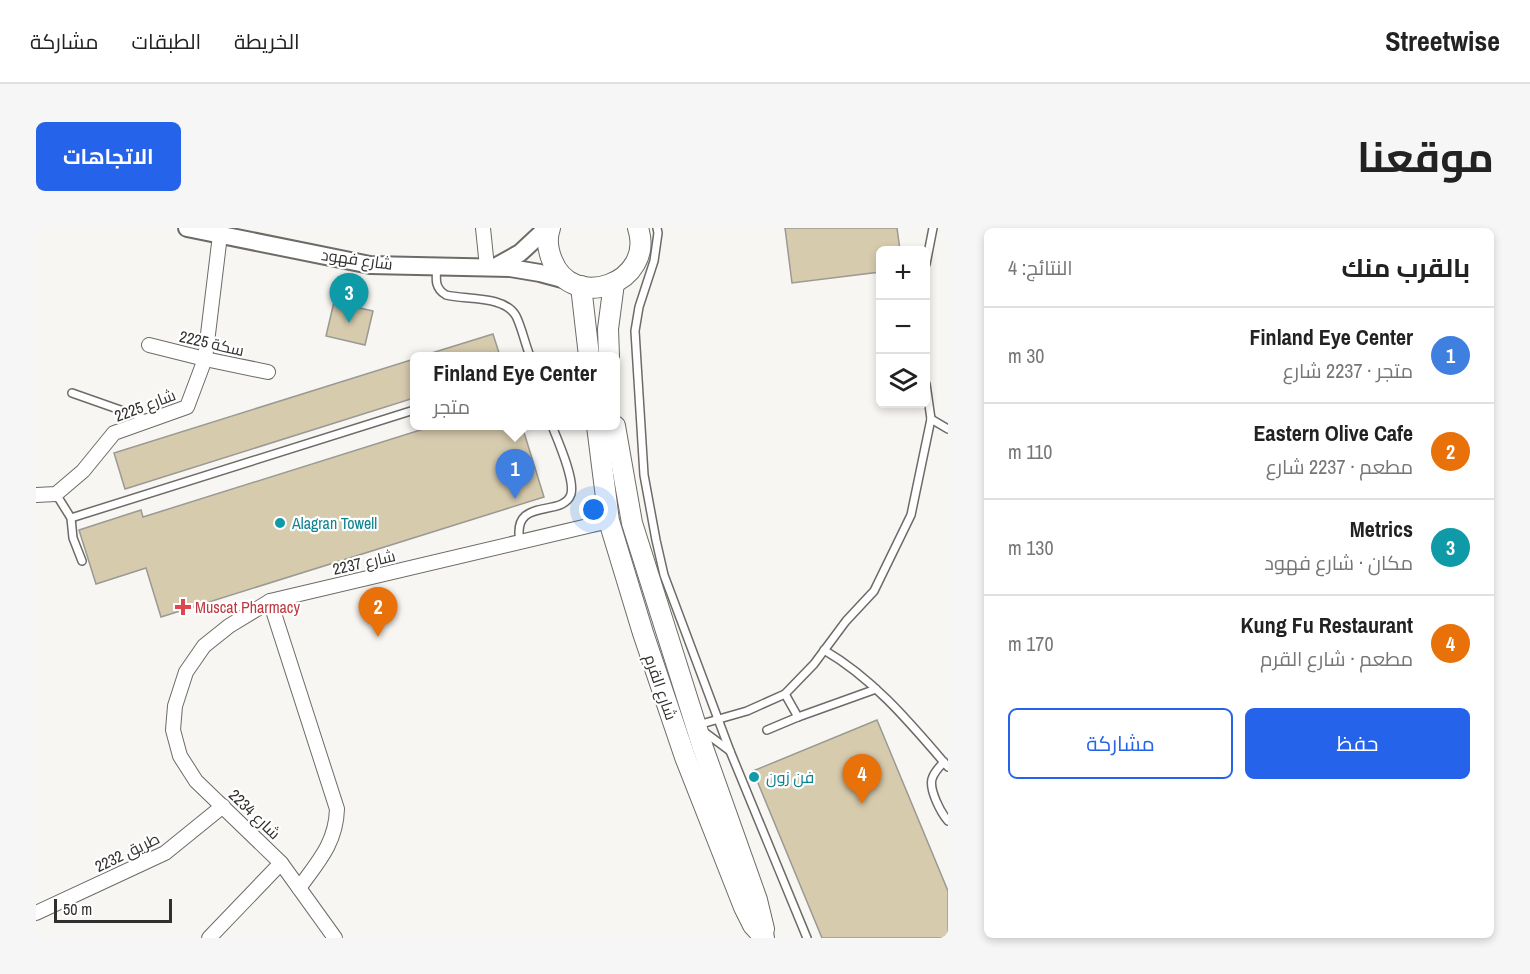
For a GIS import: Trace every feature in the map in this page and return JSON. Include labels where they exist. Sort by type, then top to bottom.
[{"type":"main road","points":[[548,228],[548,249],[553,263],[575,284],[588,352]]},
{"type":"main road","points":[[575,284],[603,287],[627,275],[636,263],[640,249],[638,228]]},
{"type":"main road","points":[[609,352],[608,329],[614,283]]},
{"type":"main road","name":"شارع القرم","points":[[598,430],[609,521],[643,633],[685,757],[744,907],[753,925],[764,937]]},
{"type":"main road","name":"شارع القرم","points":[[616,430],[632,523],[696,726],[757,900],[763,920],[764,937]]},
{"type":"street","name":"شارع فهود","points":[[187,228],[370,265],[491,267],[525,270],[575,284]]},
{"type":"street","points":[[483,228],[491,267]]},
{"type":"street","name":"شارع فهود","points":[[491,267],[520,253],[548,228]]},
{"type":"street","name":"شارع 2225","points":[[56,494],[83,471],[114,433],[187,407],[205,359],[220,235]]},
{"type":"street","name":"سكة 2225","points":[[149,345],[268,372]]},
{"type":"street","points":[[36,495],[56,494]]},
{"type":"street","name":"2237 شارع","points":[[175,706],[186,672],[204,646],[229,626],[270,601],[609,521]]},
{"type":"street","points":[[270,601],[337,809],[337,826],[326,852],[299,888]]},
{"type":"street","name":"2234 شارع","points":[[175,706],[173,730],[180,756],[196,781],[281,863],[335,938]]},
{"type":"street","name":"طريق 2232","points":[[36,913],[165,853],[222,806]]},
{"type":"street","points":[[209,938],[281,863]]},
{"type":"lane","points":[[657,228],[654,261],[634,331],[644,475],[664,575],[730,751],[807,938]]},
{"type":"lane","points":[[930,246],[933,228]]},
{"type":"lane","points":[[437,266],[436,284],[441,292],[450,296],[499,303],[509,308],[517,317],[528,352]]},
{"type":"lane","points":[[72,393],[148,420]]},
{"type":"lane","points":[[696,726],[747,711],[785,694],[814,664],[846,621],[874,591],[910,515],[931,419],[929,408]]},
{"type":"lane","points":[[71,518],[410,411]]},
{"type":"lane","points":[[931,419],[948,429]]},
{"type":"lane","points":[[520,542],[518,530],[523,518],[528,514],[563,503],[572,492],[571,480],[553,430]]},
{"type":"lane","points":[[56,494],[71,518],[73,538],[82,561]]},
{"type":"lane","points":[[824,650],[853,668],[895,705],[946,765],[936,770],[931,780],[934,792],[948,821]]},
{"type":"lane","points":[[767,730],[876,689]]},
{"type":"lane","points":[[785,694],[798,717]]},
{"type":"lane","points":[[696,726],[730,751]]},
{"type":"building","points":[[785,228],[897,228],[899,246],[876,246],[876,272],[792,283]]},
{"type":"building","points":[[334,302],[373,311],[365,345],[326,336]]},
{"type":"building","points":[[493,334],[499,352],[435,352]]},
{"type":"building","points":[[410,360],[410,399],[125,489],[114,453]]},
{"type":"building","name":"Alagran Towell","points":[[420,430],[523,430],[544,497],[161,617],[146,568],[96,584],[79,530],[141,510],[143,517]]},
{"type":"building","points":[[877,720],[948,891],[948,938],[822,938],[753,771]]},
{"type":"place","name":"Metrics","points":[[349,323]]},
{"type":"place","name":"Finland Eye Center","points":[[515,499]]},
{"type":"place","name":"Alagran Towell","points":[[280,523]]},
{"type":"place","name":"Muscat Pharmacy","points":[[183,607]]},
{"type":"place","name":"Eastern Olive Cafe","points":[[378,637]]},
{"type":"place","name":"فن زون","points":[[754,777]]},
{"type":"place","name":"Kung Fu Restaurant","points":[[862,804]]}]
